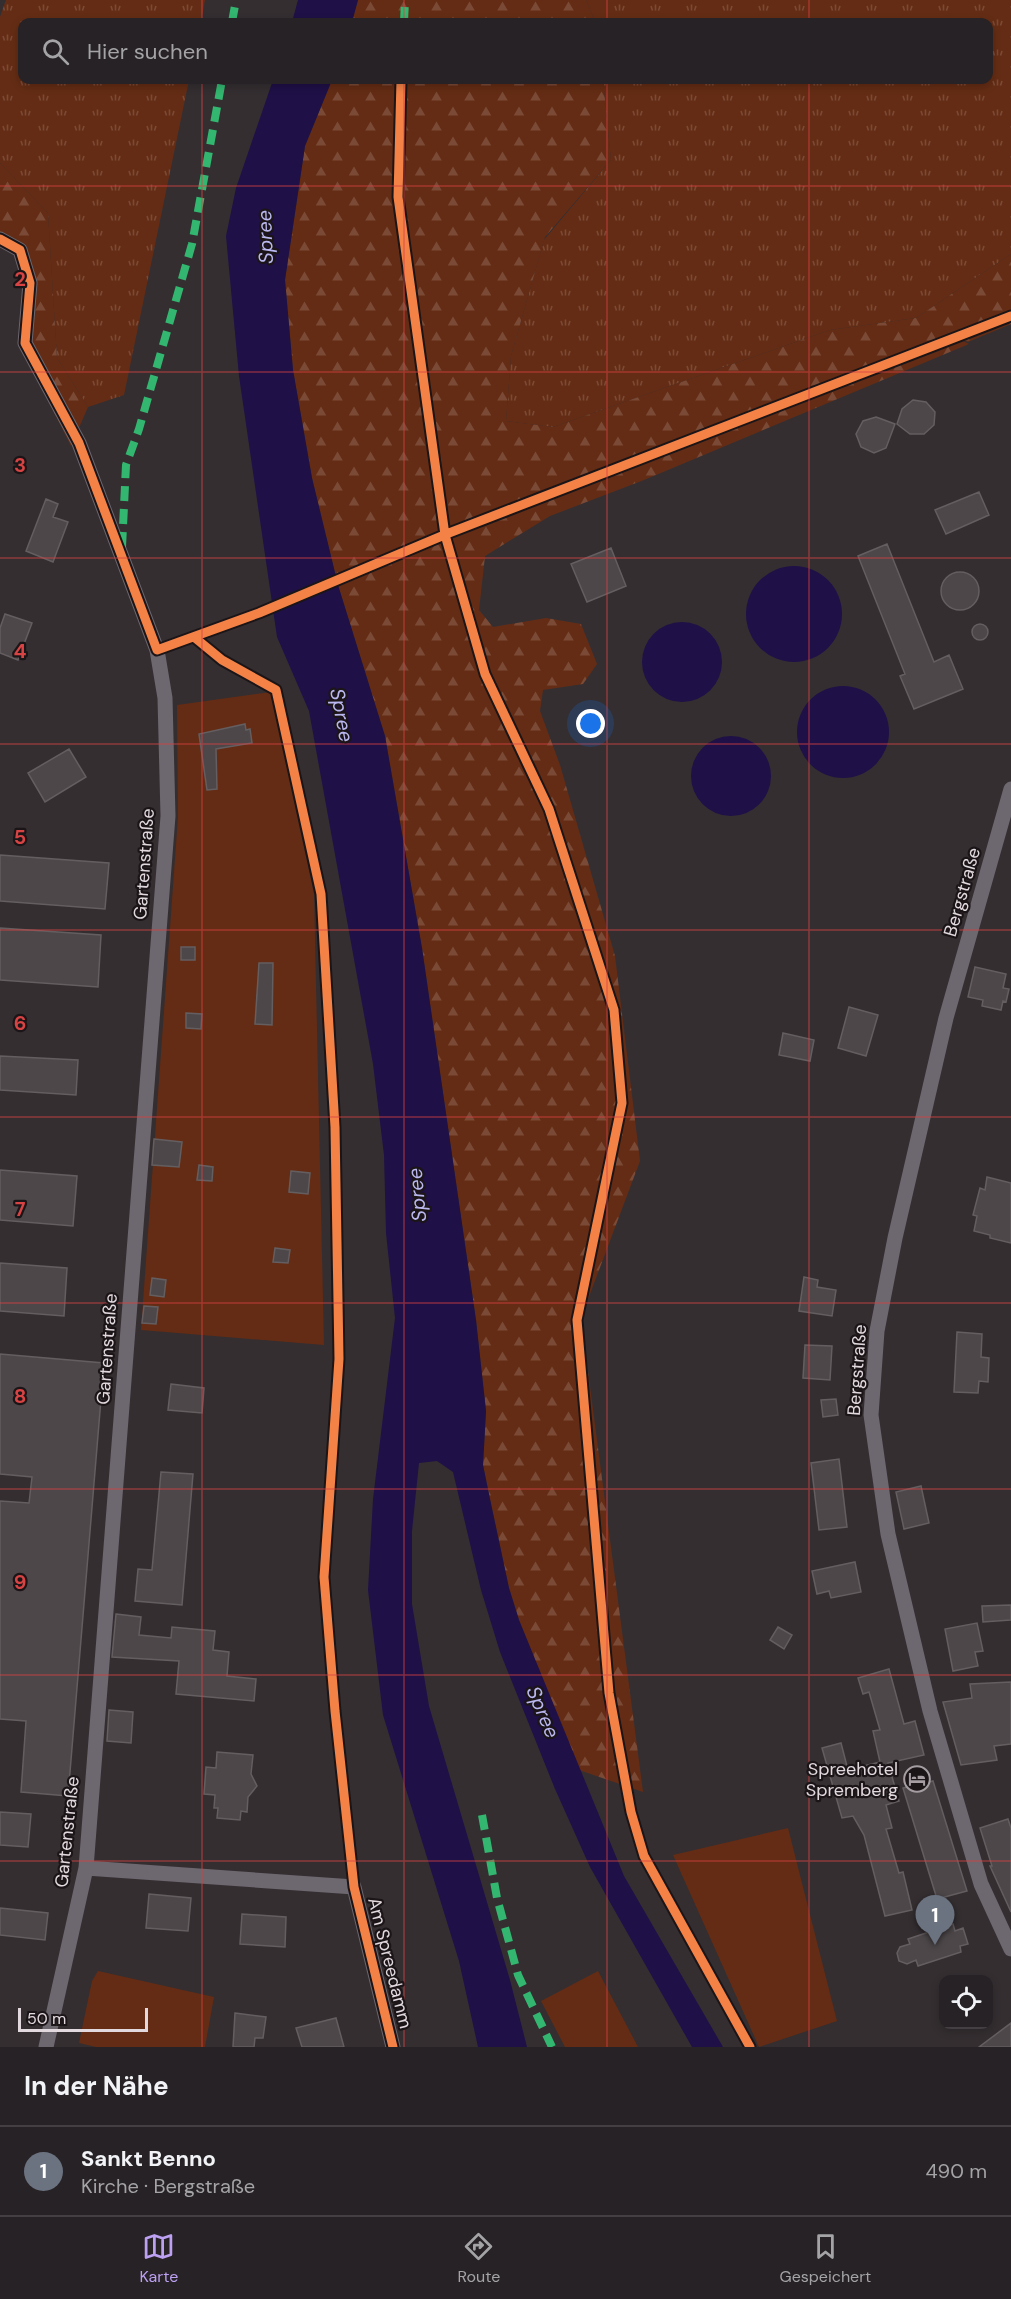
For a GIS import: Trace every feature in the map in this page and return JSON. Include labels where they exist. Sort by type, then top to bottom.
[{"type":"street","name":"Gartenstraße","points":[[0,239],[20,250],[30,283],[25,343],[79,443],[157,650],[165,698],[168,816],[86,1868],[46,2047]]},
{"type":"street","name":"Bergstraße","points":[[1011,789],[946,1018],[895,1238],[877,1331],[871,1414],[888,1534],[930,1712],[981,1884],[1011,1949]]},
{"type":"street","name":"Am Spreedamm","points":[[86,1868],[354,1887],[393,2047]]},
{"type":"green space","points":[[6,0],[205,0],[202,18],[18,18],[18,84],[188,84],[124,395],[88,407],[57,358],[48,213],[0,163],[0,17]]},
{"type":"green space","points":[[358,0],[586,0],[593,18],[353,18]]},
{"type":"green space","points":[[586,0],[1011,0],[1011,254],[916,318],[830,330],[553,427],[506,421],[511,356],[544,240],[611,160],[603,84],[993,84],[993,18],[593,18]]},
{"type":"green space","points":[[330,84],[603,84],[611,160],[545,237],[511,356],[506,421],[553,427],[830,330],[916,318],[1011,254],[1011,324],[968,342],[944,331],[969,344],[644,480],[550,516],[485,556],[479,610],[493,627],[546,618],[581,624],[597,664],[583,684],[543,690],[540,711],[560,765],[615,956],[640,1161],[581,1318],[643,1792],[579,1770],[519,1620],[509,1588],[483,1465],[486,1411],[476,1320],[422,948],[385,736],[338,585],[312,478],[293,370],[285,280],[305,146]]},
{"type":"green space","points":[[0,163],[48,213],[57,358],[88,407],[71,446],[19,343],[26,282],[11,249],[0,245]]},
{"type":"green space","points":[[271,692],[314,894],[324,1345],[141,1330],[178,817],[177,705]]},
{"type":"green space","points":[[788,1828],[837,2021],[759,2047],[673,1855]]},
{"type":"green space","points":[[98,1971],[214,1997],[205,2047],[96,2047],[79,2043],[92,1981]]},
{"type":"green space","points":[[598,1971],[638,2047],[565,2047],[541,2001]]},
{"type":"water","points":[[298,0],[358,0],[353,18],[293,18]]},
{"type":"water","name":"Spree","points":[[272,84],[330,84],[305,146],[285,280],[293,370],[312,478],[338,585],[385,736],[422,948],[476,1320],[486,1411],[483,1465],[509,1588],[519,1620],[624,1876],[723,2047],[692,2047],[590,1867],[555,1789],[500,1652],[481,1590],[453,1472],[437,1461],[419,1463],[412,1531],[412,1604],[429,1706],[510,1980],[527,2047],[478,2047],[459,1961],[383,1715],[368,1590],[373,1499],[395,1318],[386,1233],[384,1155],[373,1064],[309,711],[277,637],[239,376],[226,236],[236,188]]},
{"type":"water","points":[[794,566],[812,570],[828,580],[838,596],[842,614],[838,632],[828,648],[812,658],[794,662],[776,658],[760,648],[750,632],[746,614],[750,596],[760,580],[776,570]]},
{"type":"water","points":[[682,622],[697,625],[710,634],[719,647],[722,662],[719,677],[710,690],[697,699],[682,702],[667,699],[654,690],[645,677],[642,662],[645,647],[654,634],[667,625]]},
{"type":"water","points":[[843,686],[860,690],[875,700],[885,715],[889,732],[885,749],[875,764],[860,774],[843,778],[826,774],[811,764],[801,749],[797,732],[801,715],[811,700],[826,690]]},
{"type":"water","points":[[723,736],[739,736],[753,743],[764,754],[771,768],[768,791],[753,809],[739,816],[723,816],[709,809],[698,798],[691,784],[691,768],[698,754],[709,743]]},
{"type":"building","points":[[913,400],[926,402],[935,412],[934,425],[924,434],[910,434],[897,424],[902,409]]},
{"type":"building","points":[[876,417],[895,424],[886,448],[874,453],[861,447],[856,434],[863,421]]},
{"type":"building","points":[[979,492],[989,515],[946,534],[935,510]]},
{"type":"building","points":[[46,499],[58,504],[53,517],[68,522],[53,562],[26,551]]},
{"type":"building","points":[[887,544],[934,662],[949,655],[963,689],[914,709],[900,676],[905,674],[858,556]]},
{"type":"building","points":[[611,548],[626,586],[587,602],[571,564]]},
{"type":"building","points":[[960,572],[967,573],[973,578],[978,584],[978,598],[973,604],[967,609],[960,610],[953,609],[947,604],[942,598],[941,591],[942,584],[947,578],[953,573]]},
{"type":"building","points":[[5,614],[32,623],[18,660],[0,653],[0,628]]},
{"type":"building","points":[[977,624],[983,624],[988,632],[986,638],[977,640],[972,635],[972,629]]},
{"type":"building","points":[[245,724],[246,730],[250,729],[252,743],[216,749],[217,789],[207,790],[199,734]]},
{"type":"building","points":[[69,749],[86,777],[45,802],[28,773]]},
{"type":"building","points":[[0,855],[109,863],[105,909],[0,901]]},
{"type":"building","points":[[0,928],[101,935],[98,987],[0,980]]},
{"type":"building","points":[[181,947],[195,947],[195,960],[181,960]]},
{"type":"building","points":[[259,963],[273,963],[272,1025],[255,1024]]},
{"type":"building","points":[[975,967],[1006,974],[1003,988],[1009,989],[1006,1002],[1003,1001],[1001,1010],[982,1006],[983,1000],[968,997]]},
{"type":"building","points":[[849,1007],[878,1015],[866,1056],[838,1048]]},
{"type":"building","points":[[186,1013],[202,1014],[201,1029],[186,1028]]},
{"type":"building","points":[[783,1033],[814,1040],[810,1061],[779,1055]]},
{"type":"building","points":[[0,1056],[78,1060],[76,1095],[0,1090]]},
{"type":"building","points":[[154,1139],[182,1142],[179,1167],[152,1165]]},
{"type":"building","points":[[199,1165],[213,1167],[212,1181],[197,1180]]},
{"type":"building","points":[[0,1170],[77,1176],[73,1226],[0,1220]]},
{"type":"building","points":[[291,1171],[310,1173],[308,1194],[289,1192]]},
{"type":"building","points":[[987,1177],[1011,1183],[1011,1243],[974,1231],[977,1216],[973,1215],[980,1188],[985,1190]]},
{"type":"building","points":[[275,1248],[290,1250],[288,1263],[273,1262]]},
{"type":"building","points":[[0,1263],[67,1268],[64,1316],[0,1311]]},
{"type":"building","points":[[804,1277],[818,1280],[817,1287],[836,1290],[832,1316],[799,1311]]},
{"type":"building","points":[[152,1278],[166,1280],[164,1297],[150,1295]]},
{"type":"building","points":[[144,1306],[158,1307],[156,1324],[142,1323]]},
{"type":"building","points":[[957,1332],[982,1334],[981,1357],[989,1358],[988,1382],[979,1381],[978,1393],[954,1392]]},
{"type":"building","points":[[805,1345],[832,1346],[830,1380],[803,1378]]},
{"type":"building","points":[[0,1354],[104,1363],[68,1796],[21,1792],[26,1721],[0,1719],[0,1501],[29,1503],[32,1477],[0,1474]]},
{"type":"building","points":[[171,1384],[204,1388],[202,1413],[168,1410]]},
{"type":"building","points":[[836,1399],[838,1415],[823,1417],[821,1400]]},
{"type":"building","points":[[839,1459],[847,1527],[819,1530],[811,1463]]},
{"type":"building","points":[[161,1472],[193,1474],[182,1605],[135,1601],[138,1569],[152,1570]]},
{"type":"building","points":[[921,1486],[929,1523],[904,1529],[896,1492]]},
{"type":"building","points":[[855,1562],[861,1592],[831,1598],[829,1591],[817,1594],[812,1571]]},
{"type":"building","points":[[1011,1605],[1011,1620],[983,1622],[982,1606]]},
{"type":"building","points":[[116,1614],[141,1617],[139,1635],[171,1638],[172,1627],[215,1631],[213,1650],[229,1652],[227,1676],[256,1679],[254,1701],[176,1694],[179,1661],[112,1657]]},
{"type":"building","points":[[977,1623],[983,1651],[975,1652],[978,1666],[953,1671],[945,1629]]},
{"type":"building","points":[[778,1627],[792,1635],[784,1649],[770,1640]]},
{"type":"building","points":[[889,1669],[904,1724],[915,1721],[924,1755],[888,1763],[899,1801],[886,1805],[892,1828],[886,1829],[899,1873],[903,1872],[912,1910],[885,1916],[864,1835],[853,1816],[842,1818],[822,1748],[841,1743],[848,1770],[880,1762],[873,1731],[880,1730],[869,1692],[863,1694],[858,1678]]},
{"type":"building","points":[[1011,1682],[1011,1744],[994,1746],[997,1760],[961,1765],[943,1702],[972,1698],[970,1684]]},
{"type":"building","points":[[109,1710],[133,1712],[131,1743],[107,1741]]},
{"type":"building","points":[[217,1752],[253,1755],[251,1774],[257,1786],[248,1797],[247,1812],[241,1811],[240,1820],[217,1818],[218,1808],[214,1808],[215,1795],[204,1794],[206,1767],[216,1768]]},
{"type":"building","points":[[933,1781],[967,1891],[937,1899],[903,1788]]},
{"type":"building","points":[[0,1812],[31,1814],[28,1847],[0,1845]]},
{"type":"building","points":[[1008,1819],[1011,1828],[1011,1912],[990,1866],[992,1866],[980,1828]]},
{"type":"building","points":[[149,1894],[191,1898],[188,1931],[146,1928]]},
{"type":"building","points":[[0,1908],[48,1913],[45,1940],[0,1935]]},
{"type":"building","points":[[242,1914],[286,1917],[285,1947],[240,1944]]},
{"type":"building","points":[[953,1924],[955,1931],[963,1928],[968,1944],[960,1946],[961,1952],[918,1966],[916,1960],[907,1964],[899,1961],[897,1953],[900,1947],[910,1944],[908,1939]]},
{"type":"building","points":[[235,2013],[266,2017],[263,2038],[255,2038],[254,2047],[233,2047]]},
{"type":"building","points":[[336,2018],[344,2047],[302,2047],[296,2028]]},
{"type":"building","points":[[1011,2023],[1011,2047],[979,2047]]},
{"type":"marked path","points":[[233,18],[236,0]]},
{"type":"marked path","points":[[404,18],[405,0]]},
{"type":"marked path","points":[[122,547],[126,465],[139,429],[192,244],[221,84]]},
{"type":"marked path","points":[[482,1815],[497,1898],[518,1975],[552,2047]]},
{"type":"cycle path","points":[[401,84],[398,197],[445,535],[485,674],[549,809],[614,1010],[622,1103],[577,1320],[609,1693],[631,1812],[644,1856],[750,2047]]},
{"type":"cycle path","points":[[0,239],[20,250],[30,283],[25,343],[79,443],[157,650],[259,613],[449,533],[1011,316]]},
{"type":"cycle path","points":[[194,637],[222,660],[276,690],[321,894],[335,1127],[339,1359],[324,1577],[335,1711],[354,1887],[393,2047]]},
{"type":"place","name":"Spreehotel Spremberg","points":[[917,1779]]},
{"type":"place","name":"Sankt Benno","points":[[935,1945]]}]
